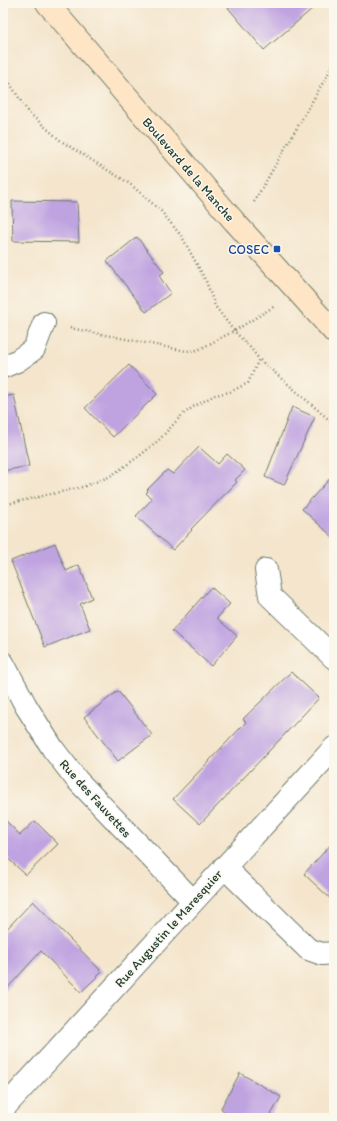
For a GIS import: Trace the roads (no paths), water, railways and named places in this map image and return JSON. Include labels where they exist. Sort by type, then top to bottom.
[{"type":"main road","name":"Boulevard de la Manche","points":[[47,3],[234,221],[334,332]]},
{"type":"street","points":[[3,367],[17,361],[34,348],[44,323]]},
{"type":"street","points":[[266,570],[270,596],[334,658]]},
{"type":"street","name":"Rue des Fauvettes","points":[[3,663],[26,706],[53,748],[77,780],[193,901]]},
{"type":"street","name":"Rue Augustin le Maresquier","points":[[3,1109],[334,748]]},
{"type":"street","points":[[224,867],[308,949],[322,954],[334,954]]},
{"type":"place","name":"COSEC","points":[[277,249]]}]
